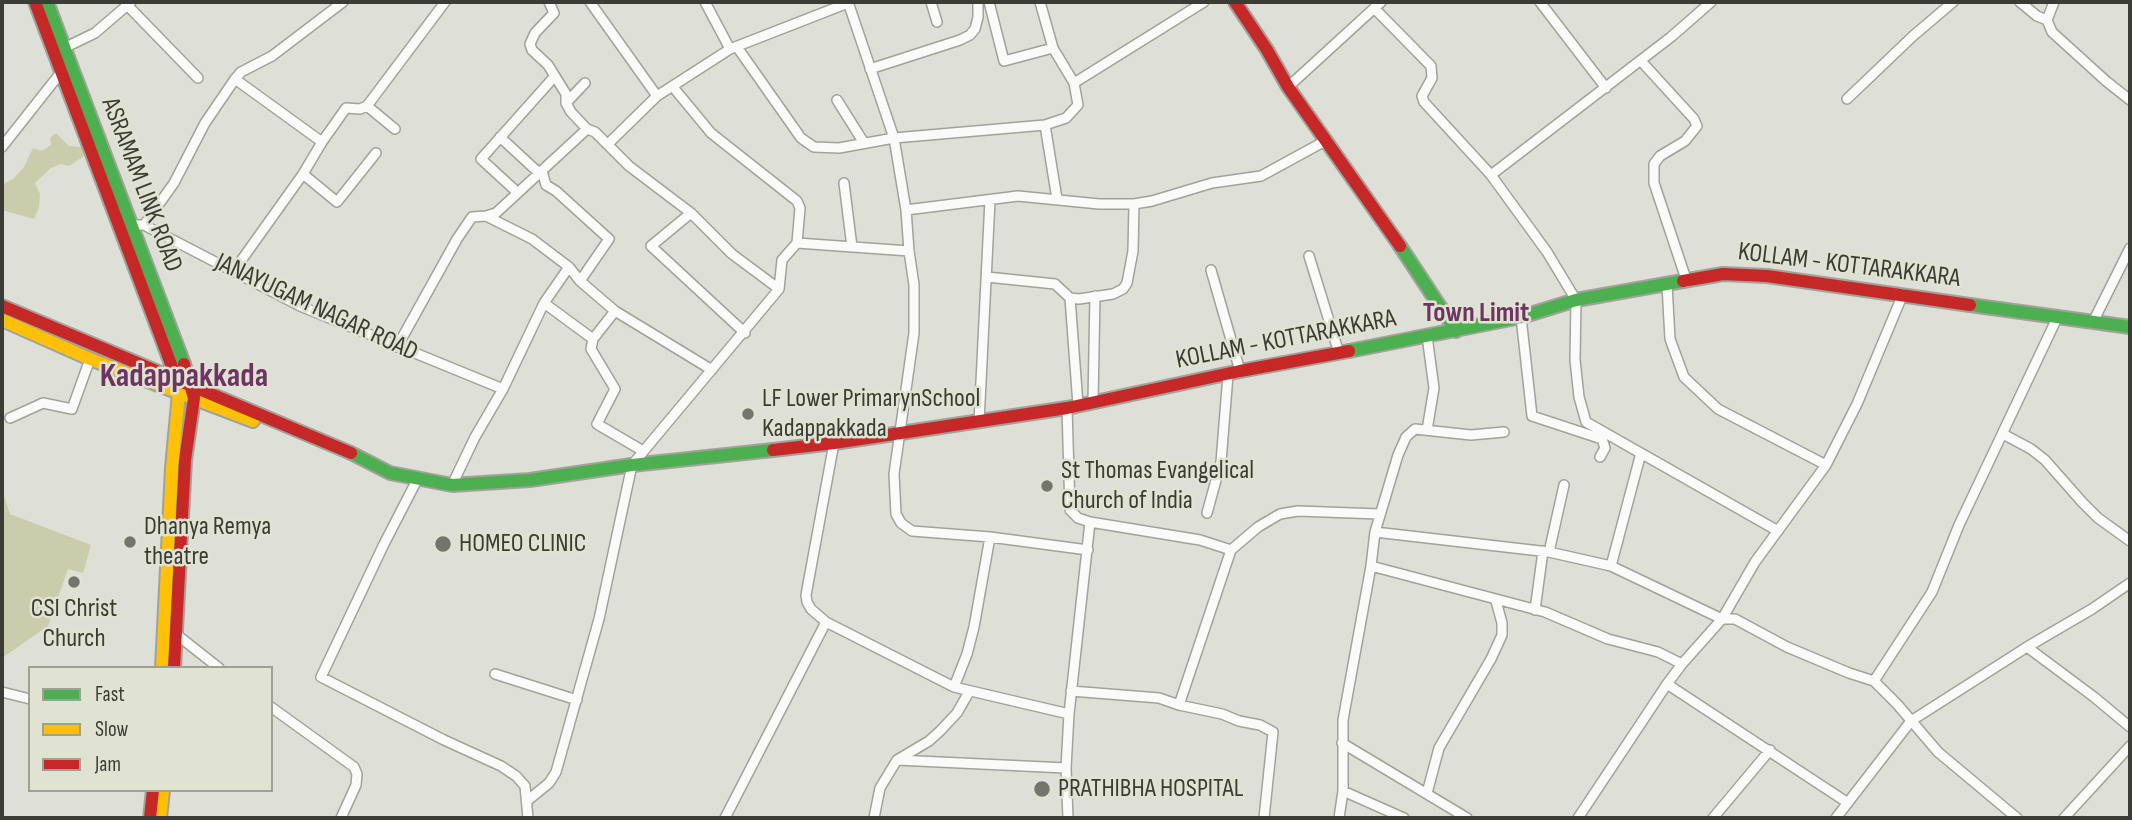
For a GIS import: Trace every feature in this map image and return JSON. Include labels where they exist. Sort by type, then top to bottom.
[{"type":"main road","name":"ASRAMAM LINK ROAD","points":[[34,2],[67,66],[138,225],[193,392]]},
{"type":"main road","name":"ASRAMAM LINK ROAD","points":[[47,2],[177,378],[179,393],[172,468],[162,666]]},
{"type":"main road","points":[[1236,2],[1268,50],[1287,87],[1327,140],[1456,331]]},
{"type":"main road","name":"KOLLAM - KOTTARAKKARA","points":[[193,392],[314,445],[356,457],[390,473],[452,485],[530,480],[834,443],[1072,407],[1456,331],[1521,317],[1576,300],[1723,274],[1746,274],[1903,294],[2130,327]]},
{"type":"main road","points":[[2,306],[177,378],[193,392]]},
{"type":"main road","points":[[2,320],[90,359],[179,393],[193,392]]},
{"type":"main road","points":[[174,666],[185,460],[193,392]]},
{"type":"main road","points":[[150,818],[153,792]]},
{"type":"main road","points":[[160,818],[163,792]]},
{"type":"street","points":[[138,225],[174,183],[205,123],[241,72],[272,56],[342,2]]},
{"type":"street","points":[[233,272],[346,108],[360,109],[367,106],[445,2]]},
{"type":"street","points":[[549,2],[554,13],[535,33],[530,44],[566,94],[566,103],[571,112],[629,166],[691,213],[732,254],[779,289]]},
{"type":"street","points":[[591,2],[657,96]]},
{"type":"street","points":[[705,2],[733,48],[801,138],[808,144],[824,148],[894,138],[1045,125],[1066,118],[1078,105],[1074,83],[1053,48],[1040,2]]},
{"type":"street","points":[[608,144],[657,96],[733,48],[848,2],[894,138],[906,210],[914,285],[914,333],[902,434],[894,474],[896,514],[901,523],[912,531],[990,537],[1088,550]]},
{"type":"street","points":[[931,2],[937,22]]},
{"type":"street","points":[[870,69],[970,35],[975,29],[978,17],[978,2]]},
{"type":"street","points":[[989,2],[1004,61],[1053,48]]},
{"type":"street","points":[[1074,83],[1204,2]]},
{"type":"street","points":[[1540,2],[1606,88]]},
{"type":"street","points":[[1491,175],[1641,61],[1711,2]]},
{"type":"street","points":[[1847,99],[1953,2]]},
{"type":"street","points":[[2020,2],[2036,16],[2047,20]]},
{"type":"street","points":[[2054,2],[2047,20],[2052,32],[2130,100]]},
{"type":"street","points":[[64,48],[84,40],[130,4],[198,78]]},
{"type":"street","points":[[1287,87],[1377,5],[1431,66],[1432,78],[1422,96],[1424,102],[1491,175],[1547,252],[1576,300],[1575,360],[1579,397],[1586,422],[1778,531]]},
{"type":"street","points":[[1641,61],[1697,126],[1685,141],[1660,156],[1654,164],[1654,183],[1687,282]]},
{"type":"street","points":[[2,147],[67,66]]},
{"type":"street","points":[[518,193],[481,159],[555,76]]},
{"type":"street","points":[[235,79],[322,142]]},
{"type":"street","points":[[566,103],[585,83]]},
{"type":"street","points":[[527,801],[549,783],[556,772],[598,619],[632,466],[779,289],[782,260],[797,243],[800,208],[797,201],[711,133],[673,87]]},
{"type":"street","points":[[837,100],[864,143]]},
{"type":"street","points":[[367,106],[395,129]]},
{"type":"street","points":[[1045,125],[1057,199]]},
{"type":"street","points":[[397,347],[472,217],[496,212],[587,129]]},
{"type":"street","points":[[500,137],[540,172],[546,185],[609,239],[580,281]]},
{"type":"street","points":[[906,210],[1018,196],[1134,204],[1212,183],[1261,176],[1327,140]]},
{"type":"street","points":[[303,174],[337,202],[376,153]]},
{"type":"street","points":[[844,183],[852,247]]},
{"type":"street","points":[[979,422],[990,200]]},
{"type":"street","points":[[1070,298],[1112,294],[1123,289],[1127,283],[1133,251],[1134,204]]},
{"type":"street","points":[[691,213],[651,246],[745,333]]},
{"type":"street","points":[[486,216],[532,239],[569,267],[580,281],[615,311],[712,370]]},
{"type":"street","name":"JANAYUGAM NAGAR ROAD","points":[[138,225],[300,306],[503,389]]},
{"type":"street","points":[[797,243],[909,251]]},
{"type":"street","points":[[2094,320],[2130,248]]},
{"type":"street","points":[[1309,256],[1339,353]]},
{"type":"street","points":[[452,485],[475,437],[503,389],[544,303],[569,267]]},
{"type":"street","points":[[1207,513],[1221,462],[1234,373],[1211,270]]},
{"type":"street","points":[[987,277],[1055,284],[1070,298],[1070,510],[1078,518],[1090,522],[1200,540],[1231,550]]},
{"type":"street","points":[[1667,285],[1670,339],[1684,377],[1717,409],[1826,465]]},
{"type":"street","points":[[1578,818],[1667,684],[1722,619],[1755,562],[1826,465],[1857,404],[1903,294]]},
{"type":"street","points":[[1093,401],[1095,296]]},
{"type":"street","points":[[544,303],[593,339]]},
{"type":"street","points":[[615,311],[593,339],[591,349],[615,389],[597,425],[643,451]]},
{"type":"street","points":[[1521,317],[1532,416],[1602,439],[1605,448],[1600,457]]},
{"type":"street","points":[[1874,681],[1931,592],[1959,525],[2058,317]]},
{"type":"street","points":[[1427,336],[1434,388],[1427,430]]},
{"type":"street","points":[[10,418],[43,403],[72,409],[90,359]]},
{"type":"street","points":[[1339,818],[1343,792],[1343,720],[1375,532],[1406,437],[1415,429],[1471,435],[1504,432]]},
{"type":"street","points":[[2003,434],[2045,460],[2098,518],[2130,541]]},
{"type":"street","points":[[834,443],[806,594],[811,609],[826,622],[954,687],[1069,714]]},
{"type":"street","points":[[1611,566],[1641,453]]},
{"type":"street","points":[[417,480],[321,677],[501,766],[516,776],[525,786],[528,818]]},
{"type":"street","points":[[1535,610],[1546,552],[1564,485]]},
{"type":"street","points":[[1179,705],[1231,550],[1280,513],[1298,511],[1379,514]]},
{"type":"street","points":[[1069,818],[1066,768],[1069,714],[1090,522]]},
{"type":"street","points":[[1375,532],[1546,552],[1611,566],[1722,619],[1735,619],[1787,647],[1874,681],[1938,752],[2017,818]]},
{"type":"street","points":[[954,687],[974,627],[990,537]]},
{"type":"street","points":[[1371,566],[1535,610],[1608,639],[1658,652],[1682,664]]},
{"type":"street","points":[[1836,818],[1911,720],[2130,583]]},
{"type":"street","points":[[1427,793],[1439,748],[1502,635],[1496,601]]},
{"type":"street","points":[[725,818],[826,622]]},
{"type":"street","points":[[176,634],[216,666]]},
{"type":"street","points":[[2027,647],[2130,727]]},
{"type":"street","points":[[495,674],[577,700]]},
{"type":"street","points":[[1667,684],[1848,803]]},
{"type":"street","points":[[1071,691],[1159,698],[1179,705],[1222,713],[1273,732],[1264,818]]},
{"type":"street","points":[[2,692],[28,698]]},
{"type":"street","points":[[874,818],[880,788],[897,760],[929,741],[940,731],[957,713],[970,692]]},
{"type":"street","points":[[273,708],[354,767],[357,774],[356,785],[341,818]]},
{"type":"street","points":[[1342,743],[1467,818]]},
{"type":"street","points":[[2064,818],[2130,746]]},
{"type":"street","points":[[1713,818],[1770,750]]},
{"type":"street","points":[[897,760],[1066,768]]},
{"type":"street","points":[[1343,792],[1404,818]]},
{"type":"green space","points":[[56,133],[69,146],[82,147],[84,156],[69,166],[60,164],[51,168],[35,183],[40,194],[39,208],[34,219],[2,210],[2,185],[13,179],[24,167],[33,148],[42,151],[51,145],[50,138]]},
{"type":"green space","points":[[2,490],[10,514],[91,545],[83,573],[68,569],[48,626],[2,658]]},
{"type":"traffic: fast","points":[[47,2],[184,364]]},
{"type":"traffic: fast","points":[[1400,246],[1456,331]]},
{"type":"traffic: fast","points":[[1349,351],[1521,317],[1576,300],[1683,281]]},
{"type":"traffic: fast","points":[[1970,305],[2130,327]]},
{"type":"traffic: fast","points":[[351,453],[390,473],[452,485],[530,480],[632,465],[773,450]]},
{"type":"traffic: slow","points":[[2,320],[90,359],[253,421]]},
{"type":"traffic: slow","points":[[162,666],[172,468],[179,393],[177,380]]},
{"type":"traffic: slow","points":[[160,818],[163,792]]},
{"type":"traffic: jam","points":[[35,2],[177,380]]},
{"type":"traffic: jam","points":[[1235,2],[1288,87],[1400,246]]},
{"type":"traffic: jam","points":[[1683,281],[1723,274],[1767,276],[1970,305]]},
{"type":"traffic: jam","points":[[2,306],[351,453]]},
{"type":"traffic: jam","points":[[773,450],[1067,408],[1349,351]]},
{"type":"traffic: jam","points":[[174,666],[185,460],[194,398],[184,364]]},
{"type":"traffic: jam","points":[[150,818],[153,792]]},
{"type":"place","name":"LF Lower PrimarynSchool Kadappakkada","points":[[748,414]]},
{"type":"place","name":"St Thomas Evangelical Church of India","points":[[1047,486]]},
{"type":"place","name":"Dhanya Remya theatre","points":[[130,542]]},
{"type":"place","name":"HOMEO CLINIC","points":[[443,544]]},
{"type":"place","name":"CSI Christ Church","points":[[74,582]]},
{"type":"place","name":"PRATHIBHA HOSPITAL","points":[[1042,789]]},
{"type":"district","name":"Town Limit","points":[[1476,314]]},
{"type":"district","name":"Kadappakkada","points":[[184,378]]}]
